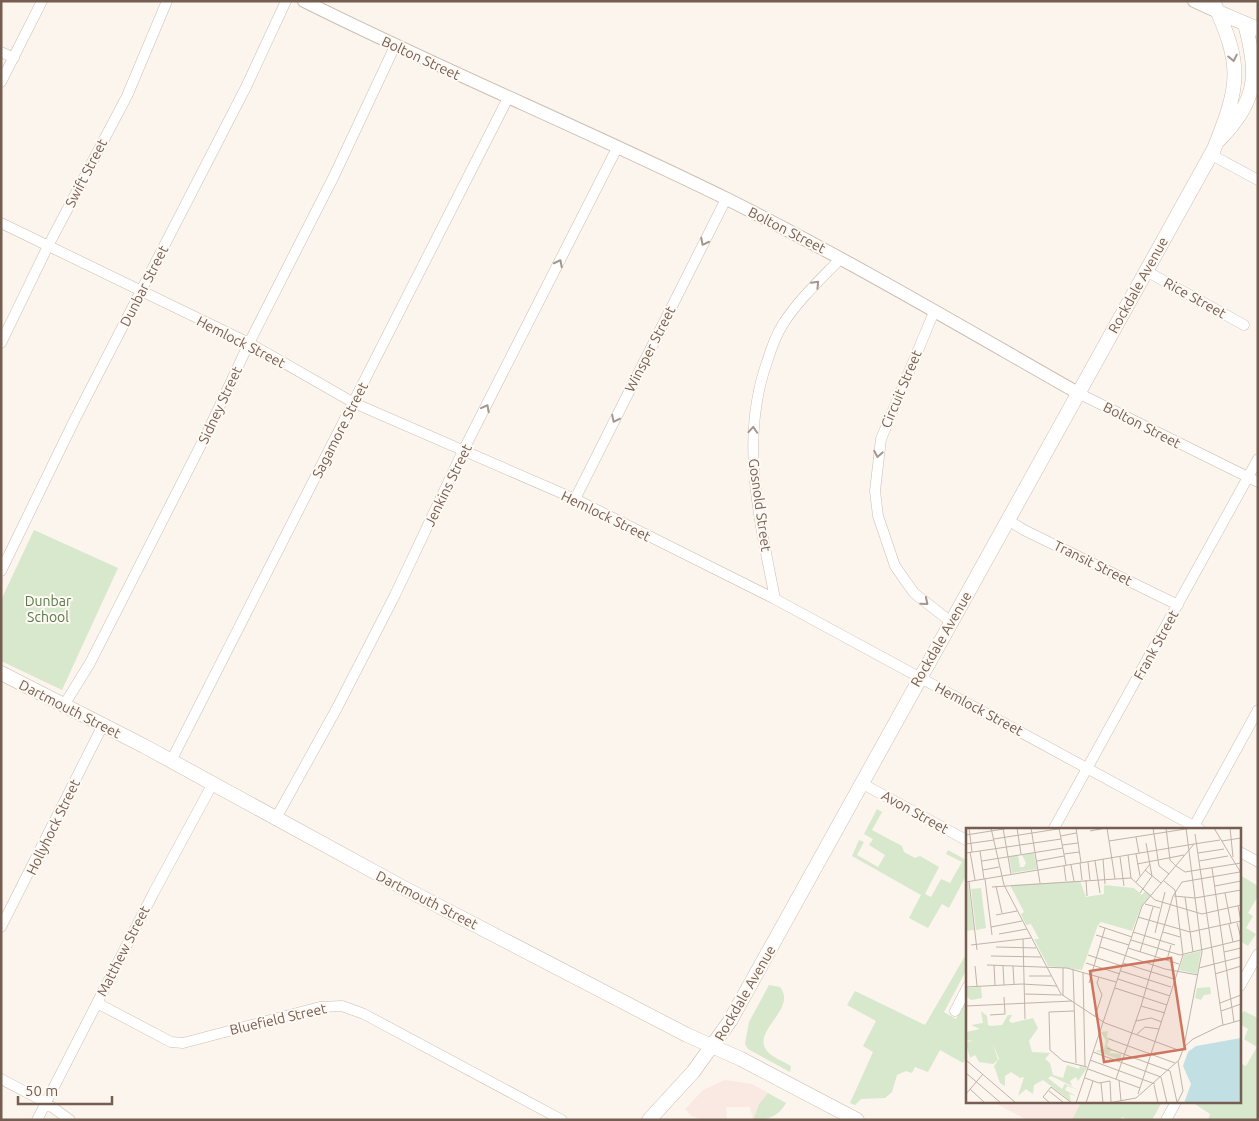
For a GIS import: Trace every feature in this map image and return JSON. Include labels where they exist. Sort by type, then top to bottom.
[{"type":"main road","points":[[1216,7],[1252,26]]},
{"type":"main road","name":"Rockdale Avenue","points":[[649,1120],[713,1047],[730,1021],[1213,149],[1233,96],[1236,79],[1230,45],[1216,7]]},
{"type":"main road","name":"Rockdale Avenue","points":[[1213,149],[1236,122],[1254,89],[1252,26]]},
{"type":"main road","name":"Dartmouth Street","points":[[1,673],[171,761],[275,820],[687,1035],[857,1120]]},
{"type":"street","points":[[1,82],[42,1]]},
{"type":"street","name":"Swift Street","points":[[1,344],[48,246],[127,96],[167,1]]},
{"type":"street","name":"Dunbar Street","points":[[1,571],[75,419],[246,87],[286,1]]},
{"type":"street","name":"Bolton Street","points":[[304,1],[395,46],[726,199],[841,258],[1078,393],[1258,482]]},
{"type":"street","points":[[1194,1],[1216,7]]},
{"type":"street","name":"Sidney Street","points":[[64,706],[90,663],[207,433],[249,343],[334,176],[395,46]]},
{"type":"street","points":[[1,52],[14,58]]},
{"type":"street","name":"Sagamore Street","points":[[171,761],[508,98]]},
{"type":"street","name":"Jenkins Street","points":[[275,820],[337,708],[386,612],[463,451],[617,148]]},
{"type":"street","points":[[1213,149],[1258,180]]},
{"type":"street","name":"Winsper Street","points":[[575,499],[726,199]]},
{"type":"street","name":"Hemlock Street","points":[[1,223],[141,293],[249,343],[354,403],[575,499],[775,599],[1089,768],[1194,828]]},
{"type":"street","name":"Gosnold Street","points":[[775,599],[753,468],[753,427],[758,394],[769,355],[782,325],[800,301],[841,258]]},
{"type":"street","name":"Rice Street","points":[[1146,271],[1244,324]]},
{"type":"street","name":"Circuit Street","points":[[934,312],[880,439],[875,491],[878,516],[895,566],[914,593],[951,622]]},
{"type":"street","name":"Frank Street","points":[[1054,828],[1258,459]]},
{"type":"street","name":"Transit Street","points":[[1008,520],[1024,530],[1178,605]]},
{"type":"street","points":[[1197,828],[1258,710]]},
{"type":"street","name":"Hollyhock Street","points":[[1,927],[103,725]]},
{"type":"street","name":"Avon Street","points":[[861,783],[966,840]]},
{"type":"street","name":"Matthew Street","points":[[37,1120],[212,784]]},
{"type":"street","points":[[1242,853],[1258,862]]},
{"type":"street","points":[[1242,982],[1258,954]]},
{"type":"street","points":[[955,1011],[966,990]]},
{"type":"street","name":"Bluefield Street","points":[[97,1003],[171,1042],[183,1043],[320,1007],[342,1006],[364,1014],[562,1120]]},
{"type":"street","points":[[1,1079],[45,1102],[70,1120]]},
{"type":"street","points":[[1166,1120],[1175,1104]]},
{"type":"shaded area","points":[[725,1080],[752,1084],[768,1093],[759,1104],[753,1120],[750,1107],[726,1107],[727,1120],[703,1120],[692,1116],[685,1109],[703,1090]]},
{"type":"shaded area","points":[[997,1104],[1080,1104],[1072,1120],[1027,1120]]},
{"type":"green space","name":"Dunbar School","points":[[34,530],[118,568],[62,690],[1,661],[1,600]]},
{"type":"green space","points":[[877,809],[882,812],[872,830],[902,846],[904,852],[915,858],[920,856],[939,867],[925,894],[931,897],[941,879],[950,883],[962,862],[946,854],[948,850],[966,860],[966,876],[949,908],[942,904],[928,928],[909,918],[921,895],[852,856],[859,840],[864,842],[857,855],[878,867],[885,855],[869,845],[873,839],[864,834]]},
{"type":"green space","points":[[1242,876],[1258,886],[1258,896],[1248,913],[1253,916],[1246,928],[1256,934],[1248,946],[1242,942]]},
{"type":"green space","points":[[966,954],[966,971],[944,1012],[956,1019],[966,1001],[966,1058],[963,1063],[940,1050],[928,1072],[915,1067],[912,1073],[906,1071],[897,1075],[892,1092],[885,1098],[861,1099],[855,1105],[850,1103],[873,1052],[863,1046],[876,1021],[847,1005],[855,991],[925,1025]]},
{"type":"green space","points":[[769,985],[780,987],[784,995],[780,1011],[763,1041],[767,1051],[791,1066],[790,1072],[748,1049],[745,1044],[749,1022]]},
{"type":"green space","points":[[1244,1011],[1258,1018],[1258,1120],[1208,1120],[1210,1114],[1195,1104],[1242,1104],[1242,1064],[1246,1066],[1257,1047],[1244,1039],[1248,1029],[1242,1025],[1242,1014]]},
{"type":"green space","points":[[768,1093],[786,1103],[776,1114],[764,1119],[753,1120],[759,1104]]},
{"type":"green space","points":[[1080,1104],[1161,1104],[1152,1120],[1128,1120],[1122,1117],[1120,1120],[1072,1120]]}]
